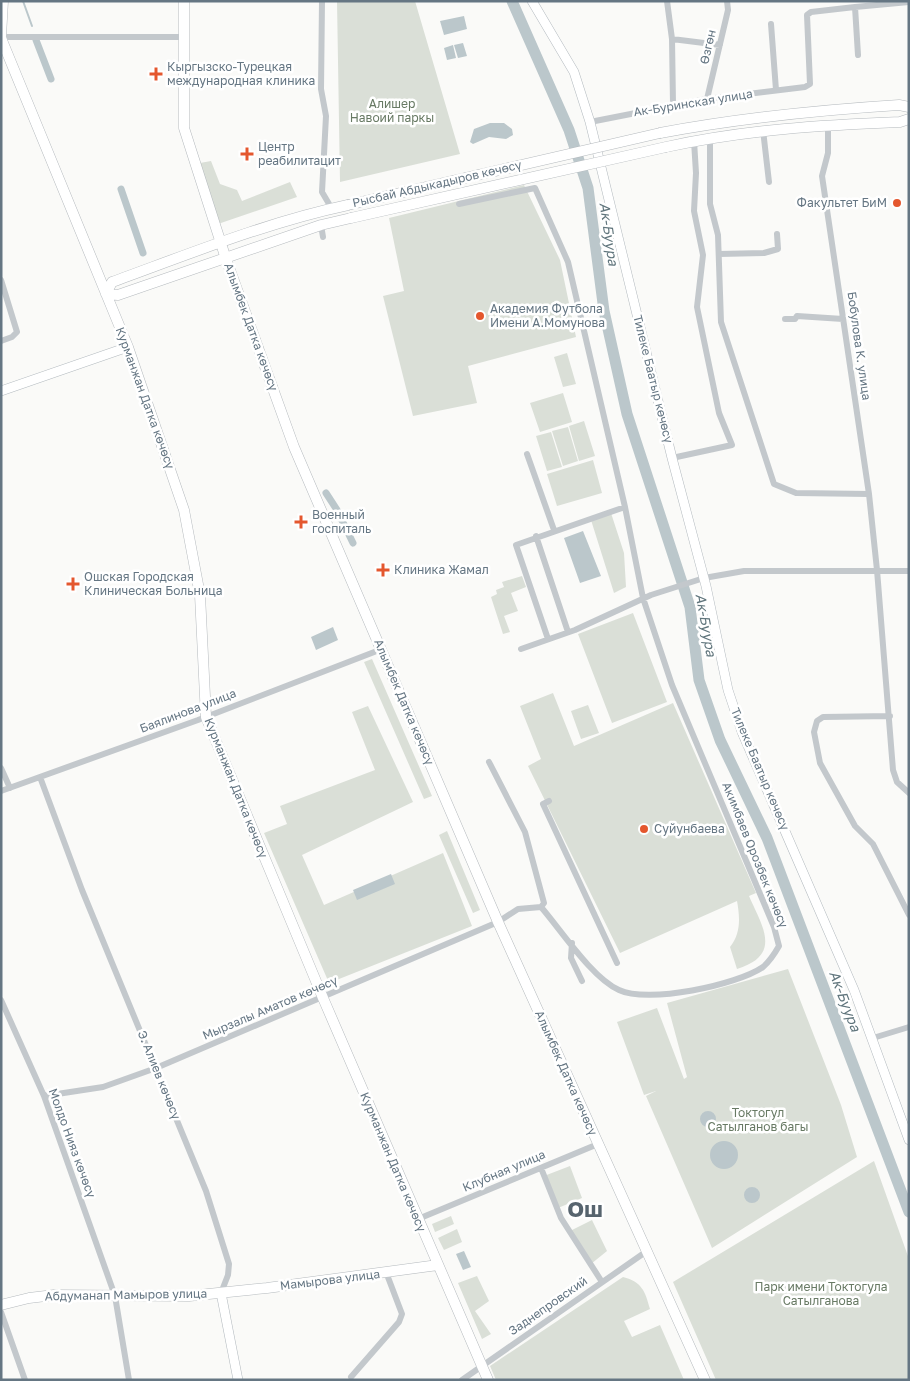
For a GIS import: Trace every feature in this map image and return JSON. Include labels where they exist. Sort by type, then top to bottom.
[{"type":"main road","name":"Курманжан Датка көчөсү","points":[[3,1],[1,37],[128,347],[189,530],[200,595],[206,717],[323,998],[488,1380]]},
{"type":"main road","name":"Алымбек Датка көчөсү","points":[[184,1],[184,128],[226,259],[294,447],[498,922],[705,1380]]},
{"type":"main road","name":"Рысбай Абдыкадыров көчөсү","points":[[106,294],[112,282],[222,243],[348,205],[660,133],[762,116],[815,110],[909,107]]},
{"type":"main road","name":"Рысбай Абдыкадыров көчөсү","points":[[226,259],[321,226],[350,218],[694,141],[763,130],[900,122],[909,119]]},
{"type":"main road","points":[[106,294],[118,295],[226,259]]},
{"type":"main road","name":"Мамырова улица","points":[[221,1293],[438,1265]]},
{"type":"main road","name":"Абдуманап Мамыров улица","points":[[1,1305],[29,1298],[54,1295],[190,1296],[221,1293]]},
{"type":"street","points":[[322,1],[321,89],[326,116],[322,192],[332,209]]},
{"type":"street","points":[[532,1],[574,72],[590,122]]},
{"type":"street","points":[[667,1],[672,39],[673,104]]},
{"type":"street","name":"Өзгөн","points":[[707,98],[728,10],[727,1]]},
{"type":"street","points":[[858,55],[855,7],[909,2]]},
{"type":"street","name":"Ак-Буринская улица","points":[[590,122],[707,98],[805,87],[810,84],[806,15],[811,12],[855,7]]},
{"type":"street","points":[[771,24],[776,90]]},
{"type":"street","points":[[1,37],[183,37]]},
{"type":"street","points":[[672,39],[720,44]]},
{"type":"street","name":"Тилеке Баатыр көчөсү","points":[[590,122],[672,458],[704,578],[728,690],[742,732],[873,1038],[909,1140]]},
{"type":"street","name":"Бобулова К. улица","points":[[828,125],[828,153],[822,176],[869,494],[895,779],[909,793]]},
{"type":"street","points":[[763,130],[769,182]]},
{"type":"street","points":[[710,138],[710,204],[718,235],[721,322],[774,484],[796,493],[869,494]]},
{"type":"street","points":[[672,458],[732,445],[719,413],[697,307],[703,255],[694,211],[696,173],[694,141]]},
{"type":"street","points":[[459,204],[535,188],[539,196],[568,262],[625,507],[643,598]]},
{"type":"street","points":[[321,226],[323,237]]},
{"type":"street","points":[[719,254],[764,253],[778,249],[777,234]]},
{"type":"street","points":[[1,280],[17,332],[12,337],[1,341]]},
{"type":"street","points":[[785,319],[795,319],[796,316],[843,319]]},
{"type":"street","points":[[1,391],[128,347]]},
{"type":"street","points":[[527,454],[554,530]]},
{"type":"street","points":[[548,639],[516,545],[536,536],[625,507]]},
{"type":"street","points":[[536,536],[568,632]]},
{"type":"street","points":[[521,649],[568,632],[653,594],[704,578],[744,571],[909,571]]},
{"type":"street","name":"Акимбаев Орозбек көчөсү","points":[[541,907],[607,983],[620,991],[647,997],[681,993],[732,980],[762,967],[773,956],[779,946],[774,927],[672,685],[643,598]]},
{"type":"street","name":"Баялинова улица","points":[[1,791],[206,717],[382,649]]},
{"type":"street","points":[[890,716],[823,717],[817,721],[814,732],[820,764],[855,826],[872,844],[909,915]]},
{"type":"street","points":[[489,762],[525,832],[544,903],[541,907],[518,909],[498,922]]},
{"type":"street","points":[[1,768],[10,788]]},
{"type":"street","name":"Э. Алиев көчөсү","points":[[40,777],[82,890],[206,1191],[227,1254],[228,1275],[221,1293],[238,1380]]},
{"type":"street","points":[[549,801],[543,804],[617,963]]},
{"type":"street","name":"Мырзалы Аматов көчөсү","points":[[44,1096],[103,1087],[156,1068],[498,922]]},
{"type":"street","points":[[572,943],[571,958],[582,981]]},
{"type":"street","name":"Молдо Нияз көчөсү","points":[[1,1000],[44,1096],[115,1296],[129,1380]]},
{"type":"street","points":[[873,1038],[909,1026]]},
{"type":"street","name":"Клубная улица","points":[[418,1219],[598,1144]]},
{"type":"street","points":[[541,1168],[561,1218],[602,1282]]},
{"type":"street","name":"Заднепровский","points":[[462,1380],[647,1252]]},
{"type":"street","points":[[351,1377],[399,1322],[402,1314],[386,1272]]},
{"type":"street","points":[[1,1312],[25,1380]]},
{"type":"green space","name":"Алишер Навоий паркы","points":[[337,1],[415,1],[460,154],[340,182]]},
{"type":"green space","points":[[211,161],[220,184],[237,190],[242,201],[290,182],[297,197],[218,224],[200,163]]},
{"type":"green space","name":"Академия Футбола Имени А.Момунова","points":[[524,185],[560,260],[576,337],[468,366],[477,403],[413,416],[383,296],[404,291],[389,218]]},
{"type":"green space","points":[[567,353],[576,384],[563,387],[554,357]]},
{"type":"green space","points":[[563,393],[572,422],[540,432],[530,403]]},
{"type":"green space","points":[[584,421],[595,456],[579,461],[569,426]]},
{"type":"green space","points":[[568,427],[578,461],[563,466],[552,431]]},
{"type":"green space","points":[[551,432],[562,467],[547,471],[536,436]]},
{"type":"green space","points":[[593,460],[602,493],[557,506],[547,474]]},
{"type":"green space","points":[[611,513],[624,553],[626,587],[614,593],[591,520]]},
{"type":"green space","points":[[522,576],[526,587],[511,593],[518,611],[504,616],[510,632],[503,634],[491,597],[497,594],[496,590],[504,587],[502,582]]},
{"type":"green space","points":[[633,613],[667,702],[612,723],[578,634]]},
{"type":"green space","points":[[372,659],[432,796],[424,799],[364,662]]},
{"type":"green space","name":"Суйунбаева","points":[[553,693],[574,746],[673,703],[756,893],[749,896],[759,918],[765,938],[764,948],[760,956],[751,963],[737,969],[730,947],[734,942],[739,925],[737,901],[620,953],[528,766],[541,759],[520,706]]},
{"type":"green space","points":[[588,705],[599,733],[581,739],[571,711]]},
{"type":"green space","points":[[368,706],[413,802],[302,855],[324,905],[443,853],[472,926],[329,983],[264,833],[287,824],[280,806],[375,770],[352,712]]},
{"type":"green space","points":[[447,831],[480,910],[473,913],[439,835]]},
{"type":"green space","name":"Токтогул Сатылганов багы","points":[[788,969],[841,1105],[857,1157],[712,1248],[646,1096],[656,1091],[644,1095],[617,1022],[657,1008],[684,1079],[687,1077],[667,1003]]},
{"type":"green space","name":"Парк имени Токтогула Сатылганова","points":[[874,1161],[909,1259],[909,1380],[716,1380],[673,1282]]},
{"type":"green space","points":[[570,1166],[582,1198],[558,1208],[544,1176]]},
{"type":"green space","points":[[451,1216],[454,1224],[435,1232],[432,1224]]},
{"type":"green space","points":[[592,1220],[607,1251],[591,1264],[570,1231]]},
{"type":"green space","points":[[457,1229],[462,1242],[444,1250],[438,1238]]},
{"type":"green space","points":[[477,1276],[489,1301],[475,1311],[491,1334],[482,1339],[458,1283]]},
{"type":"green space","points":[[623,1277],[635,1282],[642,1288],[650,1309],[624,1321],[632,1337],[660,1325],[684,1380],[496,1380],[490,1366]]},
{"type":"shaded area","points":[[464,16],[467,29],[444,35],[440,21]]},
{"type":"shaded area","points":[[463,43],[467,56],[458,58],[454,45]]},
{"type":"shaded area","points":[[453,45],[456,58],[447,60],[444,48]]},
{"type":"shaded area","points":[[490,123],[504,123],[512,129],[513,135],[506,139],[489,137],[473,144],[470,142],[474,129]]},
{"type":"shaded area","points":[[583,531],[601,576],[580,583],[564,538]]},
{"type":"shaded area","points":[[333,627],[338,640],[316,650],[311,637]]},
{"type":"shaded area","points":[[391,874],[395,884],[357,900],[353,890]]},
{"type":"shaded area","points":[[705,1111],[711,1111],[716,1116],[714,1125],[705,1127],[700,1122],[700,1116]]},
{"type":"shaded area","points":[[724,1141],[734,1145],[738,1155],[734,1165],[724,1169],[714,1165],[710,1155],[714,1145]]},
{"type":"shaded area","points":[[752,1187],[758,1189],[760,1195],[758,1201],[752,1203],[746,1201],[744,1195],[746,1189]]},
{"type":"shaded area","points":[[464,1251],[471,1267],[463,1270],[456,1254]]},
{"type":"waterway","points":[[23,1],[32,26]]},
{"type":"waterway","name":"Ак-Буура","points":[[512,1],[569,130],[588,188],[604,311],[627,414],[690,607],[699,680],[720,740],[767,838],[909,1212]]},
{"type":"waterway","points":[[36,40],[51,79]]},
{"type":"waterway","points":[[121,189],[143,253]]},
{"type":"waterway","points":[[326,493],[337,510],[353,543]]},
{"type":"place","name":"Кыргызско-Турецкая международная клиника","points":[[156,74]]},
{"type":"place","name":"Центр реабилитацит","points":[[247,154]]},
{"type":"place","name":"Факультет БиМ","points":[[897,203]]},
{"type":"place","name":"Академия Футбола Имени А.Момунова","points":[[480,316]]},
{"type":"place","name":"Военный госпиталь","points":[[301,522]]},
{"type":"place","name":"Клиника Жамал","points":[[383,570]]},
{"type":"place","name":"Ошская Городская Клиническая Больница","points":[[73,584]]},
{"type":"place","name":"Суйунбаева","points":[[644,829]]},
{"type":"district","name":"Ош","points":[[585,1209]]}]
